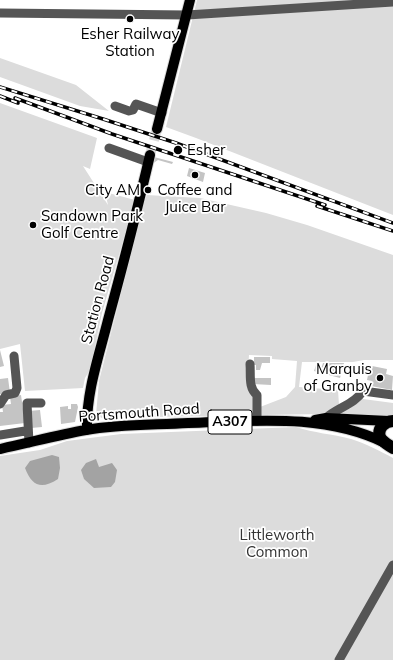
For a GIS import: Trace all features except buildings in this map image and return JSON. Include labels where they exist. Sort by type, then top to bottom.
[{"type":"highway","points":[[389,446],[380,437],[380,432],[384,424],[391,421]]},
{"type":"main road","points":[[157,129],[190,0]]},
{"type":"main road","name":"Station Road","points":[[87,430],[89,379],[149,159]]},
{"type":"main road","name":"Portsmouth Road","points":[[0,449],[87,430],[156,424],[306,421],[326,418],[391,421]]},
{"type":"main road","name":"Portsmouth Road","points":[[306,421],[359,431],[389,446]]},
{"type":"main road","points":[[333,426],[361,436],[393,453]]},
{"type":"street","points":[[0,13],[187,15],[393,2]]},
{"type":"street","points":[[115,106],[129,111],[133,110],[136,104],[162,112]]},
{"type":"street","points":[[109,148],[149,159]]},
{"type":"street","points":[[0,404],[6,395],[15,393],[18,388],[14,356]]},
{"type":"street","points":[[250,364],[251,388],[252,392],[257,395],[257,421]]},
{"type":"street","points":[[326,418],[357,398],[363,391],[393,394]]},
{"type":"street","points":[[26,444],[27,403],[41,402]]},
{"type":"street","points":[[0,435],[22,432],[26,444]]},
{"type":"street","points":[[339,660],[393,564]]},
{"type":"green space","points":[[197,0],[393,0],[393,215],[166,127]]},
{"type":"green space","points":[[0,58],[76,85],[109,111],[80,106],[0,77]]},
{"type":"green space","points":[[0,103],[97,138],[90,169],[83,166],[108,205],[105,192],[135,200],[102,313],[90,370],[85,378],[83,388],[25,391],[20,344],[0,349]]},
{"type":"green space","points":[[147,195],[200,198],[266,213],[307,225],[393,255],[393,360],[302,362],[299,387],[338,390],[339,405],[325,414],[259,415],[260,407],[286,397],[295,387],[297,361],[272,359],[272,356],[249,355],[247,386],[254,397],[253,415],[102,418],[96,415],[99,381]]},
{"type":"green space","points":[[363,399],[393,403],[393,416],[337,415]]},
{"type":"green space","name":"Littleworth Common","points":[[296,427],[344,437],[372,447],[393,458],[393,660],[0,660],[0,456],[40,450],[67,441],[121,434]]},
{"type":"shaded area","points":[[52,455],[59,457],[60,468],[58,479],[42,485],[34,482],[25,468],[30,461]]},
{"type":"shaded area","points":[[96,459],[99,467],[112,463],[117,470],[115,482],[111,487],[94,488],[84,479],[81,470],[86,463]]},
{"type":"tunnel","points":[[150,155],[157,129]]},
{"type":"railway","points":[[0,87],[176,143],[393,223]]},
{"type":"railway","points":[[0,96],[18,103]]},
{"type":"railway","points":[[15,98],[112,134],[325,205]]},
{"type":"railway","points":[[317,206],[393,231]]},
{"type":"place","name":"Esher Railway Station","points":[[130,19]]},
{"type":"place","name":"Esher","points":[[178,150]]},
{"type":"place","name":"Coffee and Juice Bar","points":[[195,175]]},
{"type":"place","name":"City AM","points":[[148,190]]},
{"type":"place","name":"Sandown Park Golf Centre","points":[[33,225]]},
{"type":"place","name":"Marquis of Granby","points":[[380,378]]}]
